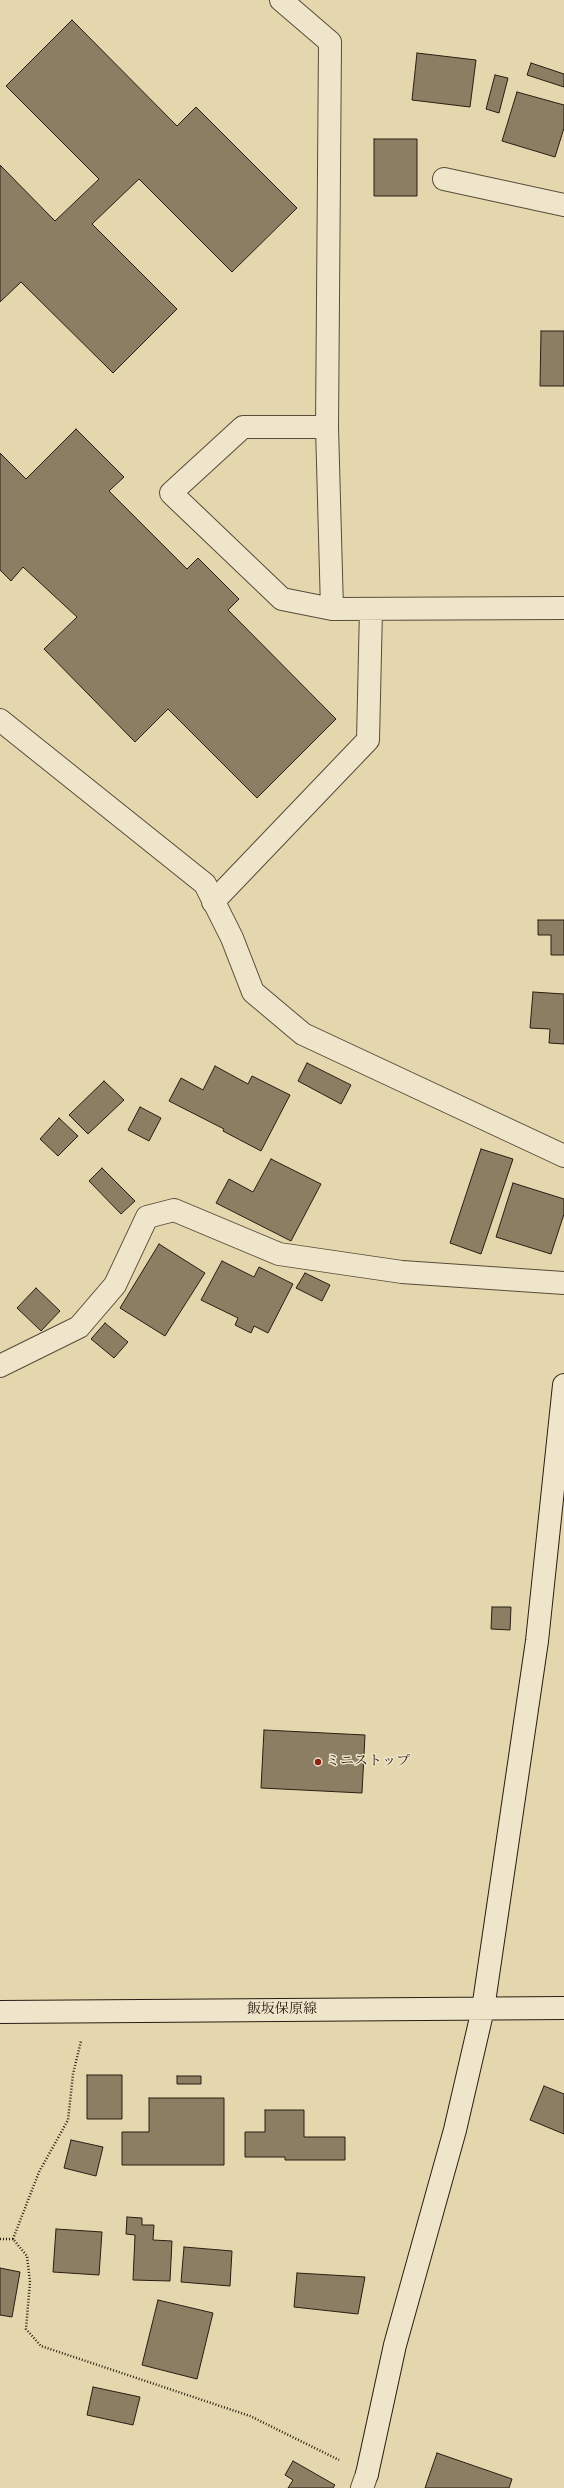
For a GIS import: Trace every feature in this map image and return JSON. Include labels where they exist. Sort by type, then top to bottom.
[{"type":"street","points":[[281,0],[330,42],[327,427],[332,609]]},
{"type":"street","points":[[444,179],[564,205]]},
{"type":"street","points":[[327,427],[243,427],[171,493],[282,599],[332,609],[564,608]]},
{"type":"street","points":[[213,902],[368,740],[371,609]]},
{"type":"street","points":[[0,720],[205,884],[232,938],[253,992],[303,1034],[564,1156]]},
{"type":"street","points":[[0,1366],[79,1328],[115,1285],[147,1216],[174,1210],[278,1254],[402,1272],[564,1283]]},
{"type":"street","points":[[364,2481],[394,2344],[455,2130],[483,2009],[537,1641],[564,1385]]},
{"type":"street","name":"飯坂保原線","points":[[0,2012],[564,2008]]},
{"type":"path","points":[[14,2239],[39,2172],[68,2120],[73,2074],[88,2011]]},
{"type":"path","points":[[0,2238],[14,2239],[27,2256],[30,2282],[26,2329],[41,2346],[250,2416],[364,2481]]},
{"type":"building","points":[[72,20],[177,126],[196,107],[297,208],[232,272],[139,179],[92,224],[177,309],[113,373],[21,282],[0,302],[0,165],[55,221],[99,179],[6,86]]},
{"type":"building","points":[[417,53],[476,60],[470,107],[412,100]]},
{"type":"building","points":[[531,63],[564,74],[564,87],[527,75]]},
{"type":"building","points":[[495,75],[508,78],[499,113],[486,109]]},
{"type":"building","points":[[517,92],[564,105],[564,128],[555,157],[502,141]]},
{"type":"building","points":[[374,139],[417,139],[417,196],[374,196]]},
{"type":"building","points":[[541,331],[564,331],[564,386],[540,386]]},
{"type":"building","points":[[76,429],[124,477],[109,491],[187,569],[198,558],[239,599],[228,610],[336,719],[257,798],[168,709],[135,742],[44,649],[77,617],[23,567],[11,581],[0,570],[0,453],[26,479]]},
{"type":"building","points":[[538,920],[564,920],[564,955],[551,955],[551,935],[538,935]]},
{"type":"building","points":[[533,992],[564,994],[564,1044],[549,1043],[550,1029],[530,1028]]},
{"type":"building","points":[[307,1063],[351,1085],[341,1104],[298,1081]]},
{"type":"building","points":[[215,1066],[248,1084],[252,1076],[290,1095],[261,1151],[223,1131],[224,1129],[169,1101],[181,1078],[203,1090]]},
{"type":"building","points":[[104,1081],[124,1100],[88,1134],[69,1115]]},
{"type":"building","points":[[140,1107],[161,1118],[149,1141],[128,1130]]},
{"type":"building","points":[[59,1118],[78,1136],[58,1156],[40,1139]]},
{"type":"building","points":[[481,1149],[513,1159],[481,1254],[450,1243]]},
{"type":"building","points":[[271,1159],[321,1184],[291,1241],[216,1203],[229,1179],[253,1192]]},
{"type":"building","points":[[102,1168],[135,1201],[121,1214],[89,1181]]},
{"type":"building","points":[[513,1183],[564,1199],[564,1214],[551,1254],[496,1237]]},
{"type":"building","points":[[159,1244],[205,1273],[165,1336],[120,1308]]},
{"type":"building","points":[[222,1261],[254,1277],[259,1267],[293,1284],[268,1333],[254,1326],[251,1333],[235,1325],[238,1318],[201,1300]]},
{"type":"building","points":[[305,1273],[330,1285],[322,1301],[296,1288]]},
{"type":"building","points":[[36,1288],[60,1311],[41,1331],[17,1308]]},
{"type":"building","points":[[105,1323],[128,1342],[114,1358],[91,1339]]},
{"type":"building","points":[[492,1607],[511,1607],[510,1630],[491,1629]]},
{"type":"building","points":[[264,1730],[365,1735],[362,1793],[261,1788]]},
{"type":"building","points":[[87,2075],[122,2075],[122,2119],[87,2119]]},
{"type":"building","points":[[177,2076],[201,2076],[201,2084],[177,2084]]},
{"type":"building","points":[[544,2086],[564,2094],[564,2134],[530,2120]]},
{"type":"building","points":[[149,2098],[224,2098],[224,2165],[122,2165],[122,2132],[149,2132]]},
{"type":"building","points":[[265,2110],[304,2110],[304,2137],[345,2137],[345,2160],[285,2160],[285,2157],[245,2157],[245,2132],[265,2132]]},
{"type":"building","points":[[71,2140],[103,2147],[96,2176],[64,2168]]},
{"type":"building","points":[[127,2217],[142,2218],[142,2225],[154,2225],[153,2240],[172,2241],[170,2281],[133,2280],[135,2235],[126,2234]]},
{"type":"building","points":[[56,2229],[102,2232],[99,2275],[53,2272]]},
{"type":"building","points":[[184,2247],[232,2251],[230,2286],[181,2282]]},
{"type":"building","points":[[0,2268],[20,2272],[12,2317],[0,2315]]},
{"type":"building","points":[[297,2273],[365,2277],[358,2314],[294,2307]]},
{"type":"building","points":[[158,2300],[213,2313],[197,2379],[142,2365]]},
{"type":"building","points":[[93,2387],[140,2397],[133,2425],[87,2415]]},
{"type":"building","points":[[437,2453],[512,2479],[509,2488],[425,2488]]},
{"type":"building","points":[[293,2461],[335,2485],[333,2488],[288,2488],[293,2480],[285,2475]]},
{"type":"place","name":"ミニストップ","points":[[318,1762]]}]
